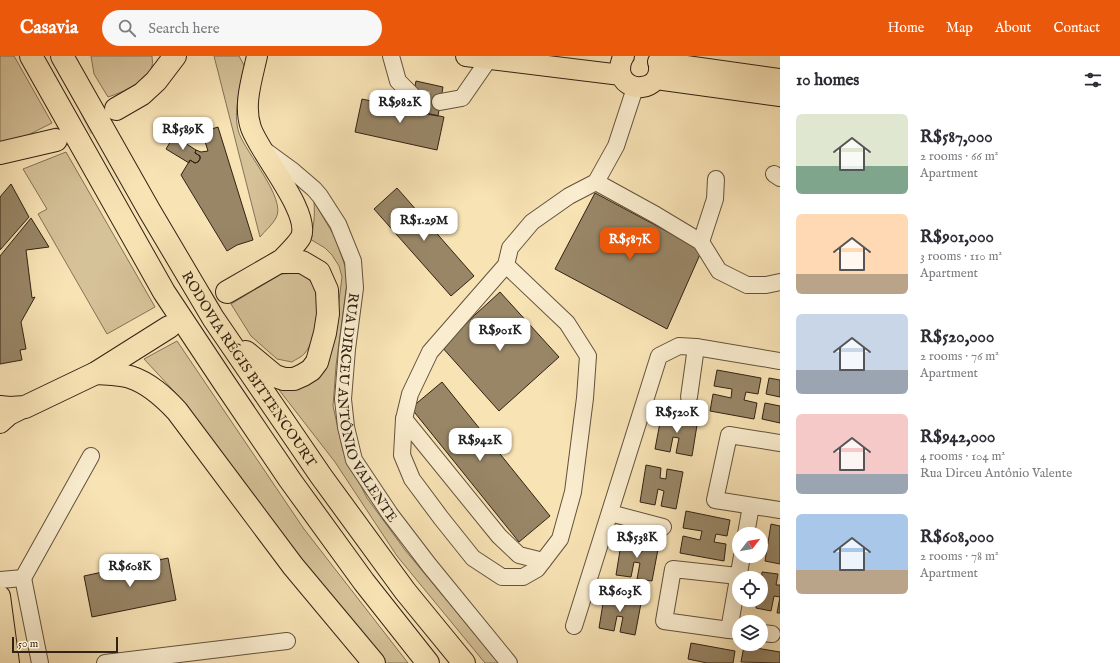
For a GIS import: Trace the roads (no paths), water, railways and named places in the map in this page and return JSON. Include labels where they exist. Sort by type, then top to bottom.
[{"type":"highway","name":"RODOVIA RÉGIS BITTENCOURT","points":[[31,56],[164,292],[290,480],[359,576],[428,663]]},
{"type":"highway","name":"RODOVIA RÉGIS BITTENCOURT","points":[[62,56],[148,210],[213,318],[326,483],[404,591],[464,663]]},
{"type":"highway","points":[[75,56],[87,100]]},
{"type":"highway","points":[[156,81],[163,66],[164,56]]},
{"type":"highway","points":[[116,109],[142,94],[156,81],[175,56]]},
{"type":"highway","points":[[0,153],[56,140]]},
{"type":"highway","points":[[213,318],[256,361],[275,376],[284,379],[294,379],[311,370],[317,362],[325,333],[328,314],[327,290],[319,272],[302,262],[279,262],[227,292]]},
{"type":"highway","points":[[0,407],[25,407],[96,373],[169,327]]},
{"type":"highway","points":[[96,373],[130,377],[152,388],[168,401],[293,566],[374,663]]},
{"type":"main road","points":[[257,56],[247,106],[251,127],[260,147],[284,183],[298,210],[302,225],[301,237],[279,262]]},
{"type":"main road","points":[[466,56],[490,59],[622,67],[643,88],[651,84],[656,66]]},
{"type":"main road","points":[[656,66],[780,79]]},
{"type":"main road","points":[[656,66],[780,96]]},
{"type":"main road","points":[[0,423],[9,415],[25,407]]},
{"type":"main road","points":[[0,596],[9,663]]},
{"type":"street","points":[[391,56],[398,80],[413,96]]},
{"type":"street","points":[[440,102],[462,98],[490,59]]},
{"type":"street","points":[[506,265],[567,323],[588,356],[585,398],[573,492],[560,540],[536,570],[523,577],[502,577],[473,558],[441,518],[412,479],[402,455],[404,420],[410,394],[430,352],[506,265],[510,248],[532,222],[568,196],[596,182],[616,146],[622,67]]},
{"type":"street","name":"RUA DIRCEU ANTÔNIO VALENTE","points":[[260,147],[293,171],[320,196],[338,224],[353,262],[355,288],[347,349],[343,399],[346,427],[354,460],[390,514],[429,565],[509,663]]},
{"type":"street","points":[[701,242],[715,199],[716,179]]},
{"type":"street","points":[[596,182],[656,214],[701,242],[719,271],[747,285],[766,285],[780,282]]},
{"type":"street","points":[[574,626],[660,356],[680,346],[696,347],[780,361]]},
{"type":"street","points":[[689,397],[696,347]]},
{"type":"street","points":[[404,420],[499,536],[519,555],[544,561]]},
{"type":"street","points":[[780,443],[729,435],[715,500],[780,510]]},
{"type":"street","points":[[40,663],[23,578],[91,456]]},
{"type":"street","points":[[747,527],[750,506]]},
{"type":"street","points":[[610,513],[663,527]]},
{"type":"street","points":[[732,575],[673,569],[664,622],[732,630]]},
{"type":"street","points":[[0,580],[23,578]]},
{"type":"street","points":[[105,663],[288,641]]},
{"type":"tunnel","points":[[413,96],[440,102]]},
{"type":"tunnel","points":[[56,139],[115,110]]},
{"type":"tunnel","points":[[169,327],[227,292]]}]
